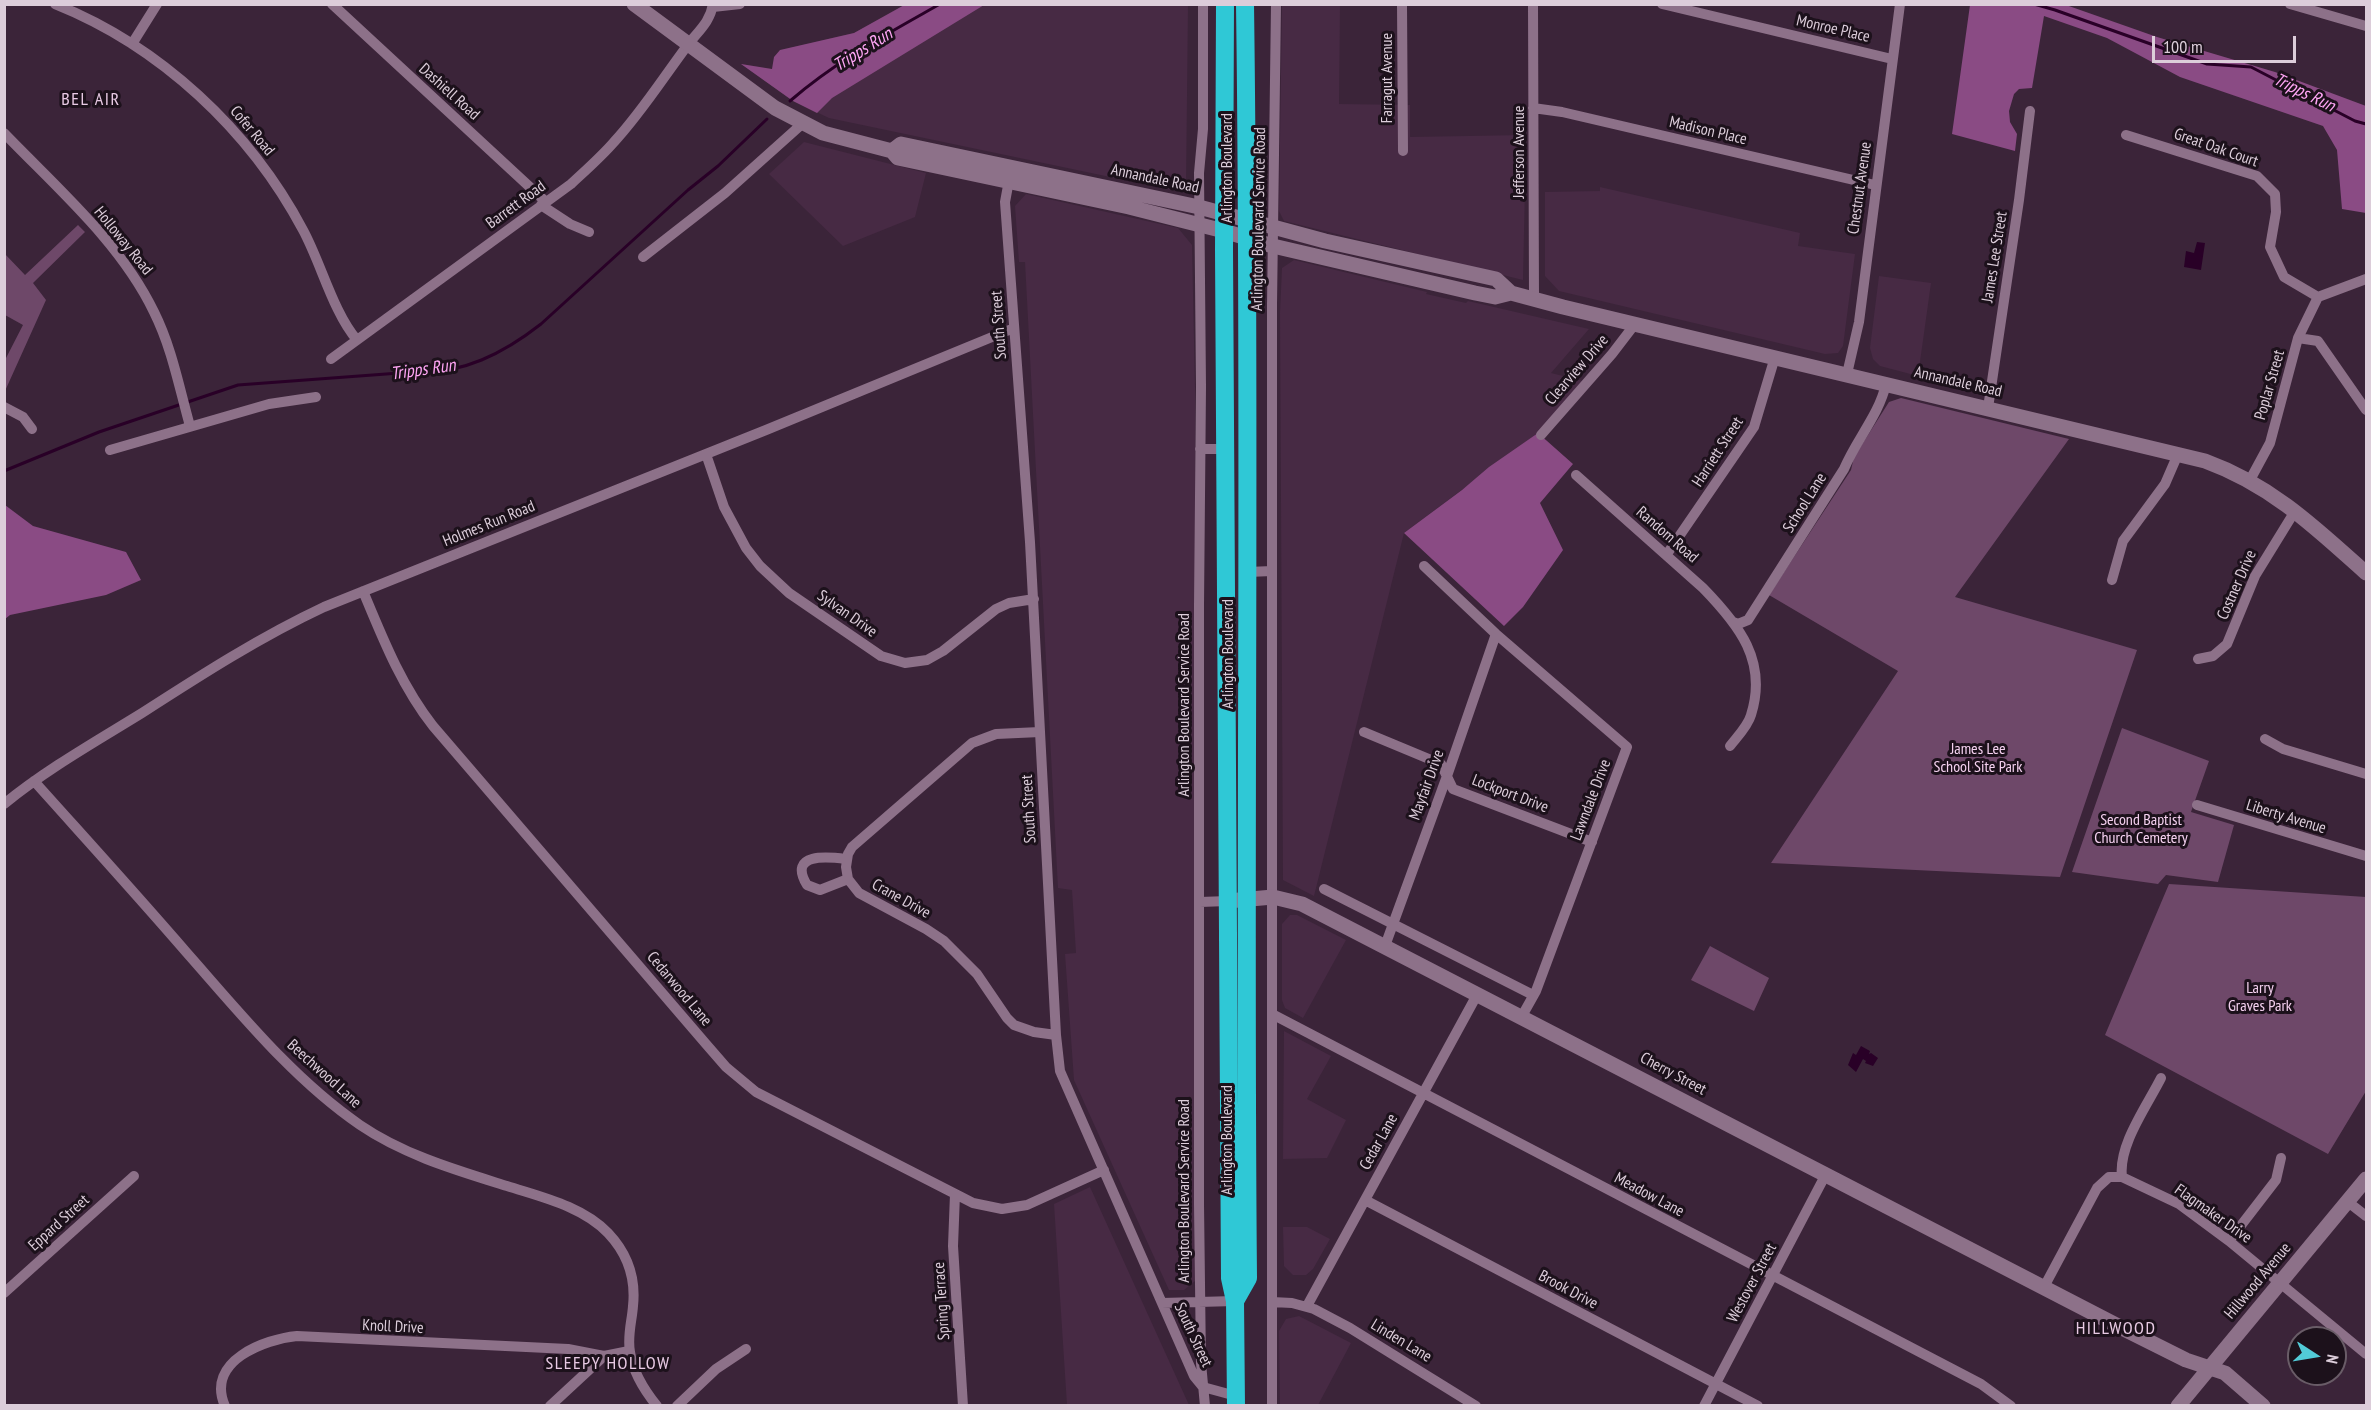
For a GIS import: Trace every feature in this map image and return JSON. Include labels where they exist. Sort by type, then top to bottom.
[{"type":"highway","name":"Arlington Boulevard","points":[[1225,4],[1227,449],[1248,1278],[1235,1301],[1236,1401]]},
{"type":"highway","name":"Arlington Boulevard","points":[[1237,900],[1248,572],[1245,4]]},
{"type":"main road","name":"Annandale Road","points":[[634,4],[775,108],[802,124],[846,140],[892,151],[901,144],[1199,224],[1247,218],[1325,241],[1496,279],[1511,293],[1534,299],[2178,454],[2222,467],[2250,480],[2295,511],[2367,573]]},
{"type":"main road","name":"Annandale Road","points":[[1010,173],[1199,207],[1247,237],[1273,246],[1495,297],[1511,293]]},
{"type":"main road","name":"Cherry Street","points":[[1237,900],[1273,897],[1302,904],[2118,1326],[2186,1360],[2225,1373],[2263,1406]]},
{"type":"main road","name":"Hillwood Avenue","points":[[2178,1406],[2367,1179]]},
{"type":"street","name":"Cofer Road","points":[[54,4],[132,44],[191,89],[233,130],[251,150],[286,200],[302,229],[345,324],[357,340]]},
{"type":"street","points":[[132,44],[157,4]]},
{"type":"street","name":"Dashiell Road","points":[[332,4],[543,203],[570,224],[589,232]]},
{"type":"street","points":[[713,6],[740,4]]},
{"type":"street","name":"Arlington Boulevard Service Road","points":[[1203,4],[1203,129],[1199,173],[1200,1302],[1205,1406]]},
{"type":"street","name":"Arlington Boulevard Service Road","points":[[1272,1406],[1272,571],[1276,4]]},
{"type":"street","name":"Farragut Avenue","points":[[1402,4],[1403,151]]},
{"type":"street","name":"Jefferson Avenue","points":[[1533,4],[1534,299]]},
{"type":"street","name":"Monroe Place","points":[[1662,4],[1892,59]]},
{"type":"street","name":"Chestnut Avenue","points":[[1847,374],[1859,322],[1900,4]]},
{"type":"street","points":[[2290,4],[2367,26]]},
{"type":"street","name":"Barrett Road","points":[[332,359],[571,184],[615,142],[707,22],[713,6]]},
{"type":"street","name":"Madison Place","points":[[1533,108],[1562,112],[1875,185]]},
{"type":"street","name":"James Lee Street","points":[[1988,408],[2030,111]]},
{"type":"street","points":[[643,257],[724,193],[802,124]]},
{"type":"street","name":"Holloway Road","points":[[4,134],[109,243],[126,265],[158,321],[175,365],[189,422]]},
{"type":"street","name":"Great Oak Court","points":[[2126,135],[2257,176],[2274,194],[2276,212],[2270,247],[2284,277],[2318,297]]},
{"type":"street","name":"South Street","points":[[1010,173],[1005,202],[1034,599],[1056,1035],[1060,1071],[1194,1376],[1203,1387],[1236,1401]]},
{"type":"street","points":[[2318,297],[2367,279]]},
{"type":"street","name":"Poplar Street","points":[[2250,480],[2270,442],[2298,338],[2318,297]]},
{"type":"street","name":"Clearview Drive","points":[[1541,435],[1635,324]]},
{"type":"street","name":"Holmes Run Road","points":[[4,804],[34,781],[268,635],[324,607],[1014,328]]},
{"type":"street","points":[[2298,338],[2318,341],[2367,410]]},
{"type":"street","name":"Harriett Street","points":[[1667,554],[1754,428],[1775,357]]},
{"type":"street","name":"School Lane","points":[[1733,622],[1744,623],[1748,620],[1775,579],[1844,470],[1852,451],[1882,400],[1887,384]]},
{"type":"street","points":[[110,450],[189,422],[269,404],[316,397]]},
{"type":"street","points":[[4,407],[23,417],[32,429]]},
{"type":"street","points":[[1200,449],[1227,449]]},
{"type":"street","name":"Sylvan Drive","points":[[706,454],[724,507],[741,540],[760,566],[789,593],[882,656],[905,663],[927,660],[943,651],[996,609],[1009,603],[1034,599]]},
{"type":"street","points":[[2112,580],[2123,541],[2166,484],[2178,454]]},
{"type":"street","name":"Random Road","points":[[1576,475],[1703,588],[1733,622],[1749,645],[1756,682],[1751,717],[1730,746]]},
{"type":"street","name":"Costner Drive","points":[[2198,659],[2213,656],[2227,644],[2255,576],[2295,511]]},
{"type":"street","name":"Lawndale Drive","points":[[1424,566],[1496,634],[1627,747],[1533,995],[1522,1016]]},
{"type":"street","points":[[1248,572],[1272,571]]},
{"type":"street","name":"Cedarwood Lane","points":[[363,591],[398,672],[418,707],[726,1066],[756,1092],[955,1194],[991,1208],[1015,1208],[1039,1201],[1104,1170]]},
{"type":"street","name":"Mayfair Drive","points":[[1385,946],[1496,634]]},
{"type":"street","points":[[848,879],[820,890],[807,885],[803,873],[804,866],[813,857],[819,856],[846,859],[860,840],[972,743],[996,734],[1040,732]]},
{"type":"street","name":"Lockport Drive","points":[[1364,732],[1441,764],[1453,789],[1592,842]]},
{"type":"street","points":[[2265,739],[2283,749],[2367,774]]},
{"type":"street","name":"Beechwood Lane","points":[[34,781],[258,1032],[301,1076],[340,1111],[362,1126],[410,1152],[585,1214],[609,1234],[621,1249],[631,1272],[633,1304],[629,1351],[638,1378],[657,1406]]},
{"type":"street","name":"Liberty Avenue","points":[[2197,806],[2367,856]]},
{"type":"street","name":"Crane Drive","points":[[846,859],[848,879],[859,893],[926,929],[963,958],[983,980],[1006,1018],[1014,1025],[1034,1032],[1056,1035]]},
{"type":"street","points":[[1324,889],[1533,995]]},
{"type":"street","name":"Cherry Street","points":[[1200,903],[1237,900]]},
{"type":"street","name":"Cedar Lane","points":[[1307,1306],[1478,993]]},
{"type":"street","name":"Meadow Lane","points":[[1272,1014],[1981,1384],[2011,1406]]},
{"type":"street","points":[[2044,1287],[2097,1188],[2109,1177],[2122,1177],[2120,1164],[2123,1151],[2162,1078]]},
{"type":"street","points":[[2229,1242],[2276,1180],[2281,1158]]},
{"type":"street","name":"Westover Street","points":[[1704,1406],[1826,1174]]},
{"type":"street","name":"Eppard Street","points":[[4,1293],[134,1176]]},
{"type":"street","name":"Flagmaker Drive","points":[[2122,1177],[2179,1204],[2280,1282],[2367,1354]]},
{"type":"street","name":"Spring Terrace","points":[[955,1194],[953,1246],[963,1406]]},
{"type":"street","name":"Brook Drive","points":[[1365,1200],[1758,1406]]},
{"type":"street","points":[[2348,1202],[2367,1216]]},
{"type":"street","points":[[1162,1303],[1235,1301]]},
{"type":"street","name":"Linden Lane","points":[[1272,1302],[1307,1306],[1350,1328],[1476,1406]]},
{"type":"street","name":"Knoll Drive","points":[[225,1406],[222,1386],[231,1364],[252,1348],[279,1338],[297,1336],[568,1349],[604,1356]]},
{"type":"street","points":[[677,1406],[716,1369],[746,1349]]},
{"type":"street","points":[[550,1406],[604,1356],[629,1351]]},
{"type":"shaded area","points":[[906,4],[984,5],[832,98],[817,113],[793,101],[741,64],[772,69],[774,57],[780,50],[854,33]]},
{"type":"shaded area","points":[[906,5],[1188,5],[1186,187],[1177,191],[829,118],[793,101],[741,64],[795,73],[790,48],[854,33]]},
{"type":"shaded area","points":[[1282,5],[1340,5],[1339,104],[1410,105],[1410,137],[1526,135],[1523,280],[1284,221],[1279,211]]},
{"type":"shaded area","points":[[1970,5],[2066,5],[2157,37],[2275,72],[2366,106],[2366,213],[2342,209],[2337,150],[2323,126],[2180,77],[2107,38],[2044,16],[2032,88],[2019,89],[2014,94],[2009,111],[2010,122],[2017,134],[2015,151],[1952,134]]},
{"type":"shaded area","points":[[804,142],[926,173],[915,217],[843,246],[769,174]]},
{"type":"shaded area","points":[[1600,187],[1800,233],[1798,246],[1855,254],[1843,346],[1838,353],[1825,354],[1559,291],[1545,276],[1545,192],[1600,191]]},
{"type":"shaded area","points":[[1026,194],[1178,228],[1192,245],[1195,387],[1195,1281],[1184,1290],[1169,1290],[1074,1080],[1065,954],[1076,953],[1072,890],[1058,888],[1025,262],[1019,262],[1015,206]]},
{"type":"shaded area","points":[[2197,242],[2205,243],[2201,270],[2184,267],[2186,251],[2194,253]]},
{"type":"shaded area","points":[[1294,260],[1427,292],[1426,294],[1466,303],[1468,301],[1589,329],[1551,373],[1583,381],[1538,433],[1404,533],[1314,896],[1283,880],[1280,313],[1282,268]]},
{"type":"shaded area","points":[[1879,276],[1931,283],[1918,376],[1880,366],[1873,359],[1870,348]]},
{"type":"shaded area","points":[[1538,433],[1573,464],[1540,503],[1563,550],[1523,607],[1504,626],[1404,533],[1489,467]]},
{"type":"shaded area","points":[[5,505],[33,526],[126,552],[141,580],[106,595],[10,615],[5,619]]},
{"type":"shaded area","points":[[1290,915],[1297,915],[1346,940],[1303,1018],[1285,1008],[1282,1000],[1282,924]]},
{"type":"shaded area","points":[[1284,1031],[1331,1056],[1307,1099],[1346,1120],[1327,1158],[1283,1159]]},
{"type":"shaded area","points":[[1861,1046],[1870,1051],[1869,1054],[1878,1058],[1873,1066],[1865,1063],[1863,1059],[1856,1072],[1848,1065],[1853,1053],[1856,1055]]},
{"type":"shaded area","points":[[1090,1187],[1189,1405],[1067,1405],[1054,1204]]},
{"type":"shaded area","points":[[1283,1227],[1307,1227],[1330,1239],[1313,1269],[1306,1275],[1293,1275],[1284,1266]]},
{"type":"shaded area","points":[[1299,1316],[1351,1343],[1318,1405],[1280,1405],[1279,1331],[1286,1319]]},
{"type":"green space","points":[[78,225],[85,232],[33,283],[46,300],[5,391],[5,360],[23,325],[5,315],[5,254],[25,275]]},
{"type":"green space","name":"James Lee School Site Park","points":[[1901,398],[2069,439],[1955,597],[2137,650],[2060,877],[1771,863],[1898,671],[1769,595],[1851,470],[1854,457],[1889,402]]},
{"type":"green space","name":"Second Baptist Church Cemetery","points":[[2122,728],[2209,761],[2191,812],[2234,825],[2218,882],[2166,875],[2158,884],[2072,872]]},
{"type":"green space","name":"Larry Graves Park","points":[[2169,884],[2366,897],[2366,1091],[2328,1154],[2105,1035]]},
{"type":"green space","points":[[1710,946],[1769,978],[1754,1011],[1691,980]]},
{"type":"waterway","name":"Tripps Run","points":[[790,101],[825,73],[881,37],[940,4]]},
{"type":"waterway","name":"Tripps Run","points":[[2034,4],[2207,64],[2251,67],[2355,121],[2366,124]]},
{"type":"waterway","name":"Tripps Run","points":[[4,471],[99,432],[238,385],[448,370],[497,353],[541,324],[688,190],[718,166],[767,119]]},
{"type":"district","name":"BEL AIR","points":[[91,100]]},
{"type":"district","name":"HILLWOOD","points":[[2116,1329]]},
{"type":"district","name":"SLEEPY HOLLOW","points":[[608,1364]]}]
